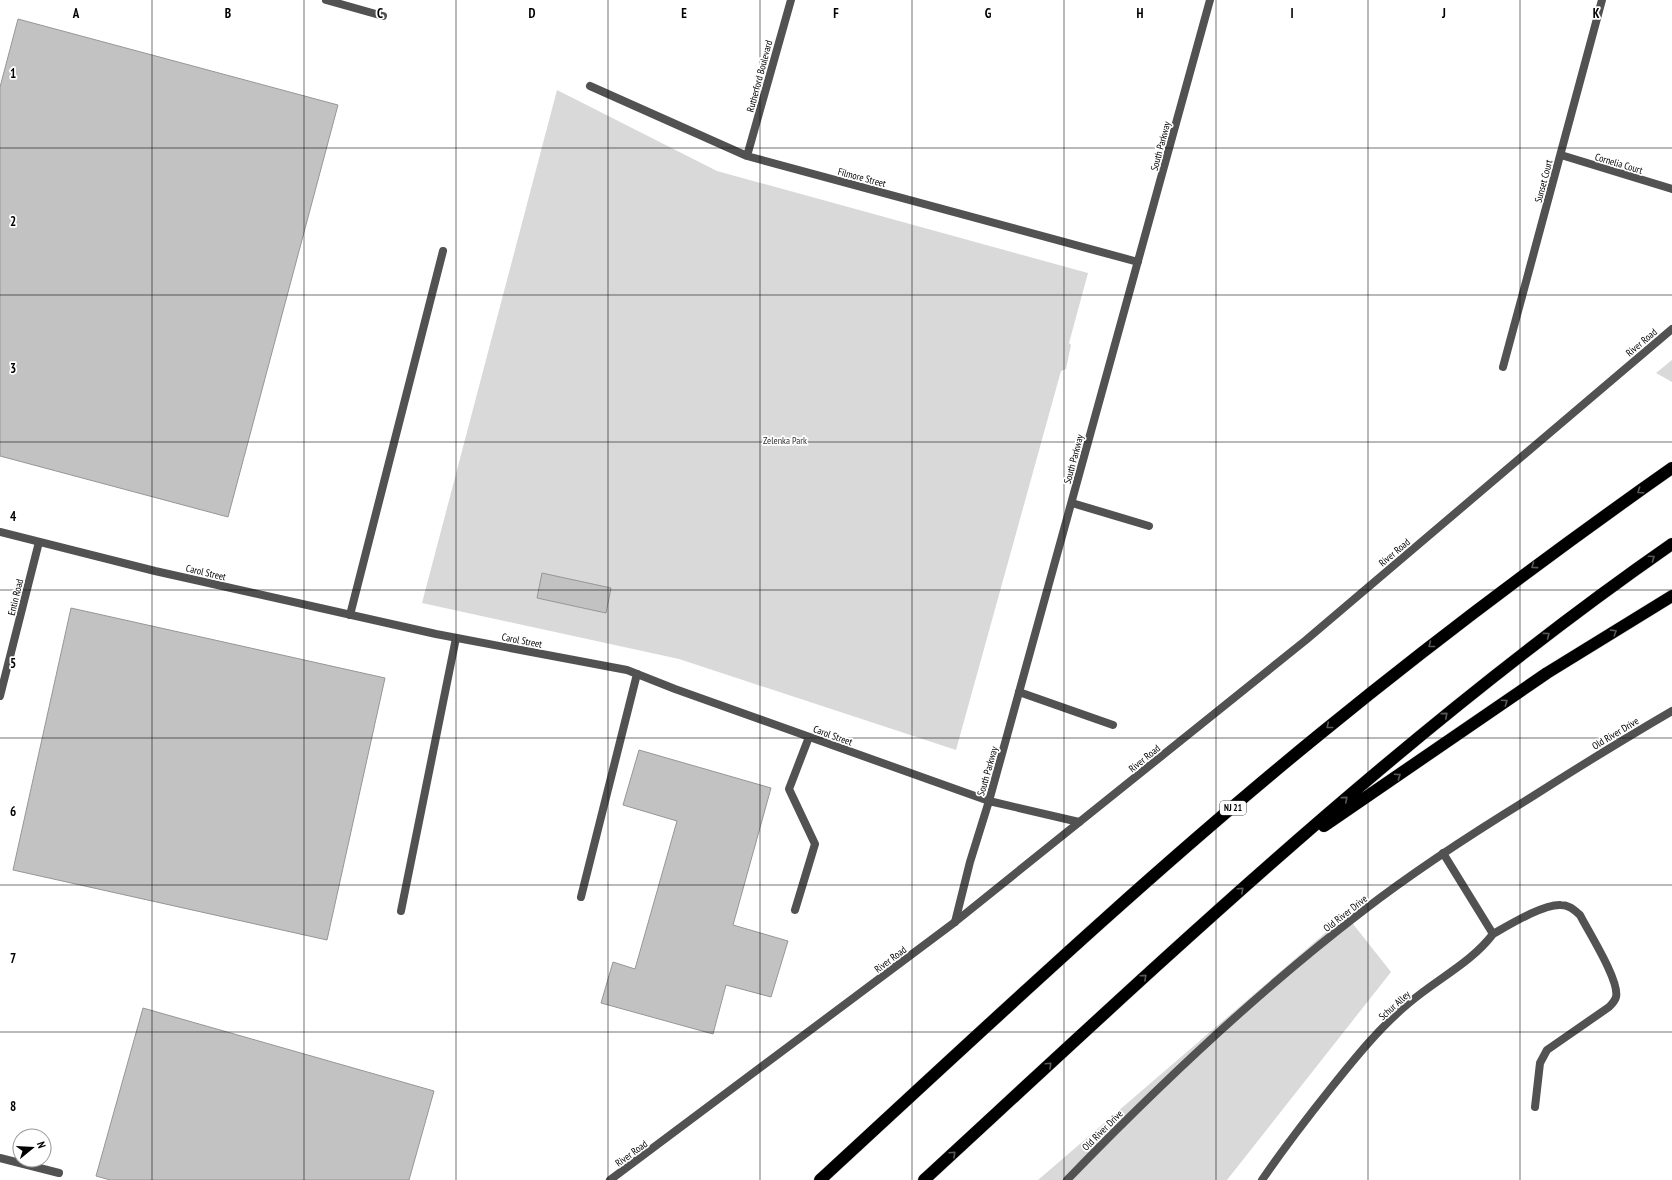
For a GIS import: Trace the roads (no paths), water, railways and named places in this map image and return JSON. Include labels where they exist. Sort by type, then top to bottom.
[{"type":"highway","name":"NJ 21","points":[[820,1180],[1069,952],[1318,735],[1504,588],[1672,468]]},
{"type":"highway","points":[[924,1180],[1273,861],[1457,705],[1543,638],[1672,544]]},
{"type":"highway","points":[[1273,861],[1547,673],[1672,596]]},
{"type":"street","points":[[326,0],[383,16]]},
{"type":"street","name":"Rutherford Boulevard","points":[[747,156],[791,0]]},
{"type":"street","name":"South Parkway","points":[[955,922],[970,862],[989,801],[1072,503],[1210,0]]},
{"type":"street","name":"Sunset Court","points":[[1503,367],[1602,0]]},
{"type":"street","name":"Filmore Street","points":[[590,86],[747,156],[1138,262]]},
{"type":"street","name":"Cornelia Court","points":[[1561,156],[1672,189]]},
{"type":"street","points":[[350,614],[443,251]]},
{"type":"street","name":"River Road","points":[[610,1180],[955,922],[1080,822],[1306,640],[1672,329]]},
{"type":"street","points":[[1072,503],[1149,526]]},
{"type":"street","points":[[0,532],[39,542]]},
{"type":"street","name":"Carol Street","points":[[39,542],[155,571],[456,638],[627,670],[989,801],[1080,822]]},
{"type":"street","name":"Entin Road","points":[[0,696],[39,542]]},
{"type":"street","points":[[401,911],[456,638]]},
{"type":"street","points":[[581,896],[636,674]]},
{"type":"street","points":[[1019,692],[1113,725]]},
{"type":"street","name":"Old River Drive","points":[[1067,1180],[1174,1073],[1233,1020],[1364,910],[1443,853],[1672,711]]},
{"type":"street","points":[[795,910],[815,844],[789,789],[809,737]]},
{"type":"street","points":[[1443,853],[1493,934]]},
{"type":"street","name":"Schur Alley","points":[[1262,1180],[1276,1159],[1354,1060],[1380,1031],[1410,1002],[1457,969],[1485,944],[1493,934],[1524,917],[1547,908],[1560,905],[1572,908],[1580,915],[1613,977],[1616,998],[1609,1007],[1547,1050],[1540,1063],[1535,1106]]},
{"type":"street","points":[[0,1158],[59,1173]]},
{"type":"park label","name":"Zelenka Park","points":[[785,440]]}]
